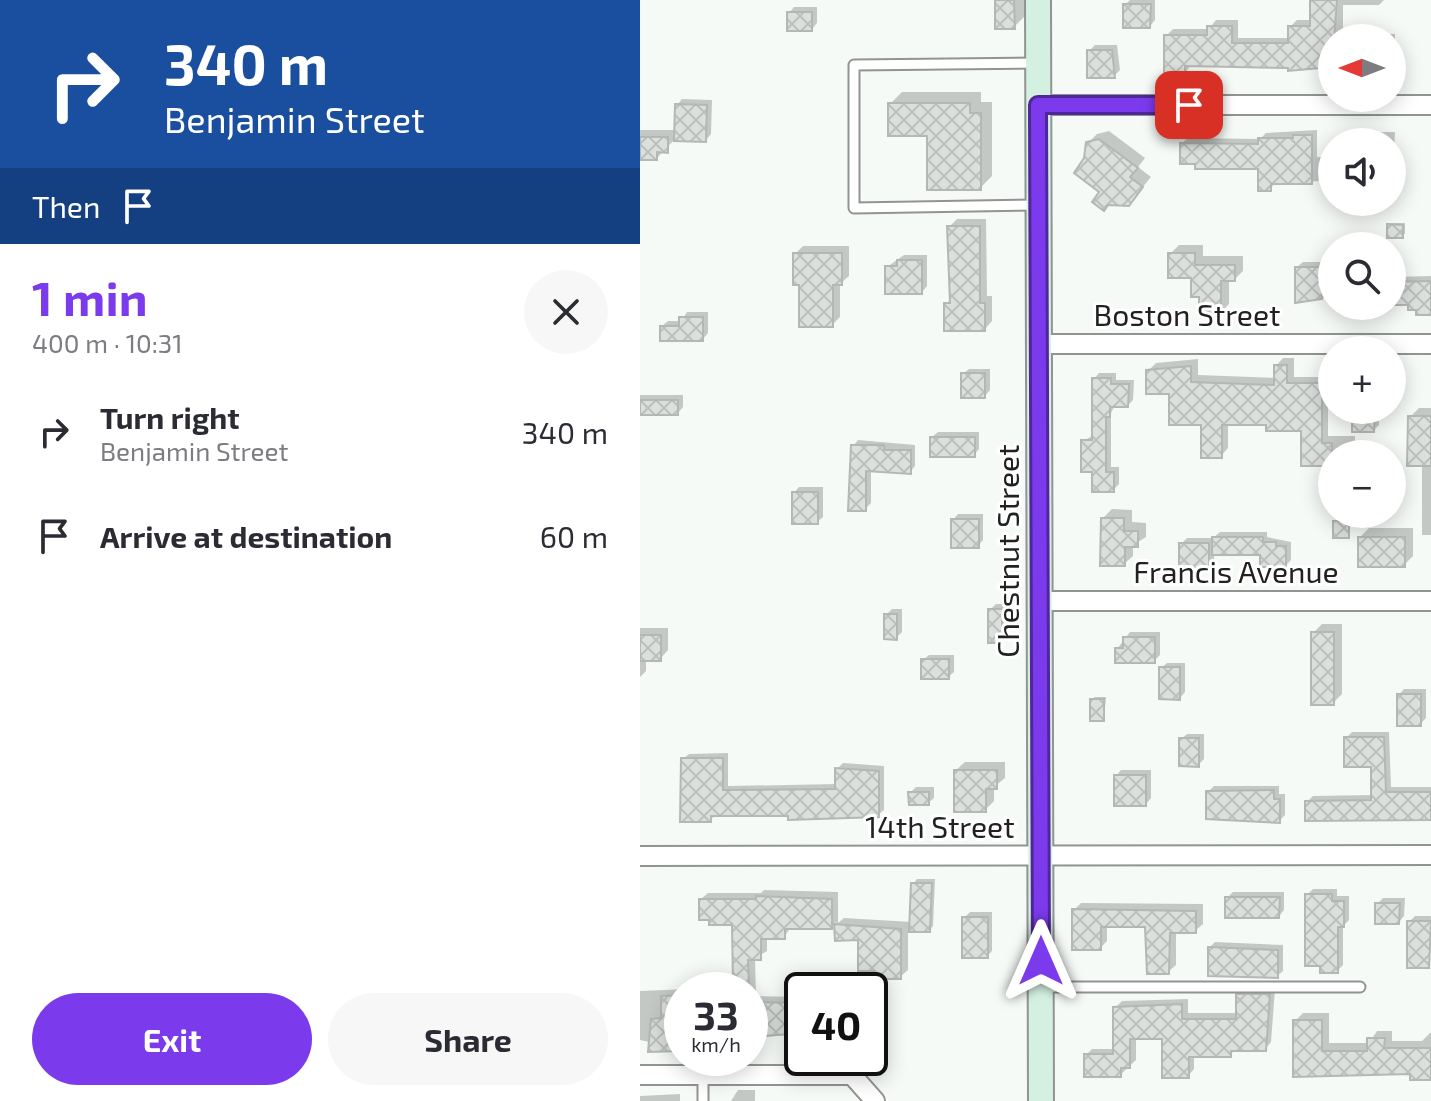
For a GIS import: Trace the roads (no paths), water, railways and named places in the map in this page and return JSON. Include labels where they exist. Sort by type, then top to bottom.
[{"type":"street","name":"Chestnut Street","points":[[1038,0],[1041,1101]]},
{"type":"street","points":[[1038,105],[1431,105]]},
{"type":"street","name":"Boston Street","points":[[1039,344],[1431,344]]},
{"type":"street","name":"Francis Avenue","points":[[1041,601],[1431,601]]},
{"type":"street","name":"14th Street","points":[[640,856],[1431,855]]},
{"type":"street","points":[[768,1074],[852,1075],[875,1101]]},
{"type":"street","points":[[640,1075],[664,1075]]},
{"type":"lane","points":[[1038,63],[854,65],[854,208],[1038,205]]},
{"type":"lane","points":[[1041,987],[1360,987]]},
{"type":"lane","points":[[703,1076],[703,1101]]}]
